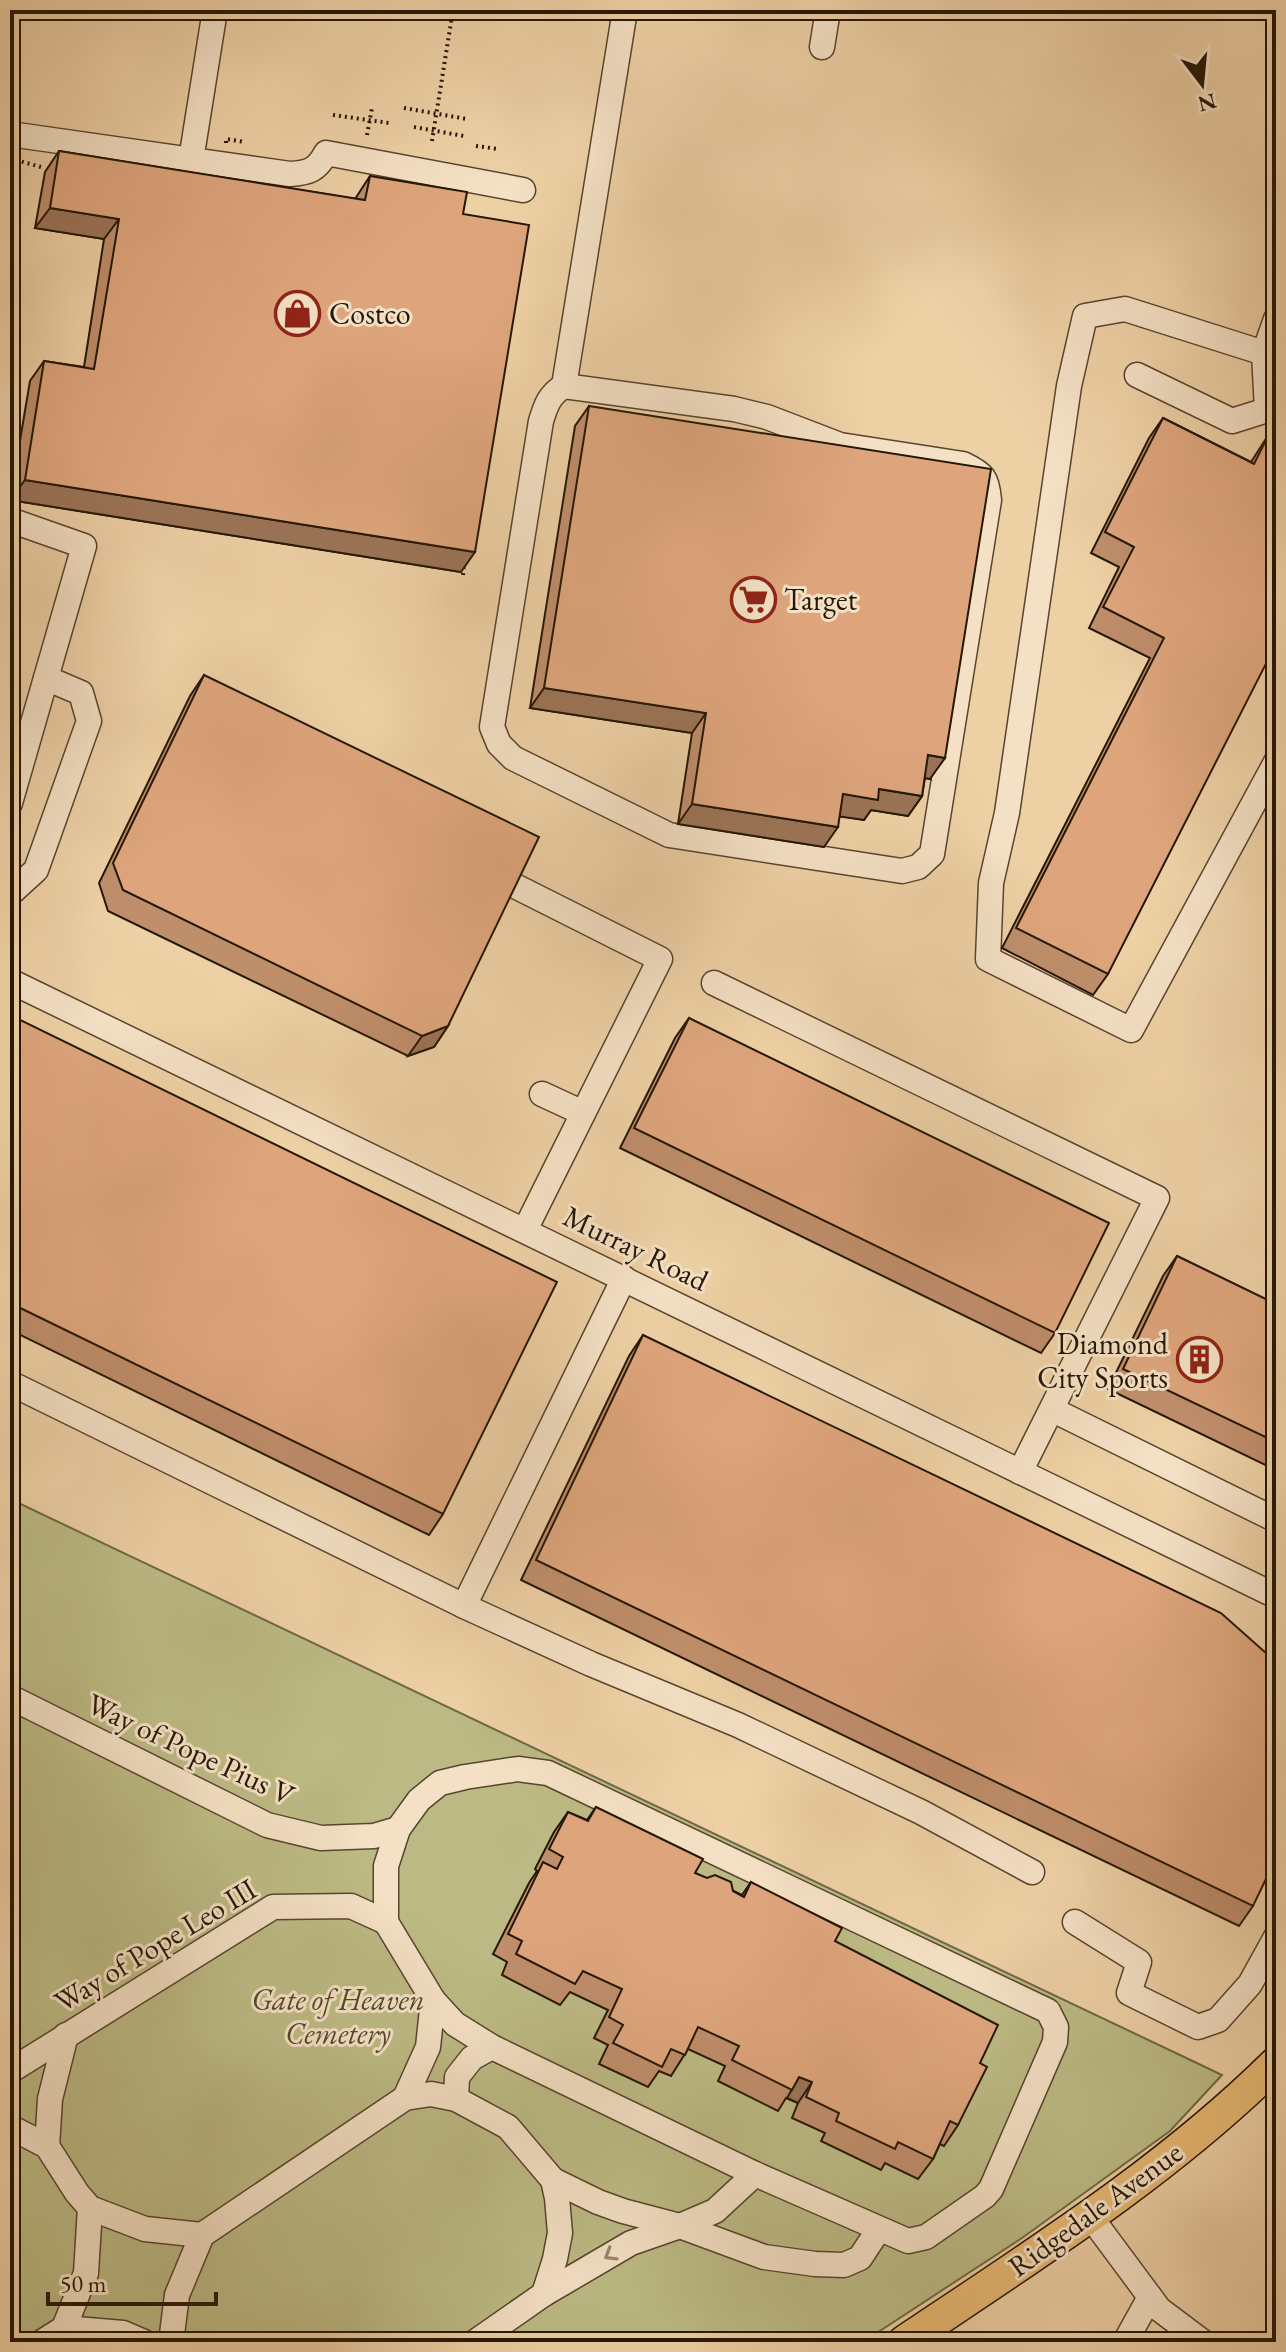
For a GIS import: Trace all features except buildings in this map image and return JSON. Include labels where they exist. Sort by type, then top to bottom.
[{"type":"main road","name":"Ridgedale Avenue","points":[[904,2342],[1090,2216],[1180,2149],[1276,2063]]},
{"type":"street","points":[[191,160],[215,10]]},
{"type":"street","points":[[564,386],[625,10]]},
{"type":"street","points":[[822,47],[828,10]]},
{"type":"street","points":[[10,134],[290,174],[314,170],[326,153],[523,190]]},
{"type":"street","points":[[1264,353],[1125,309],[1085,316],[1069,386],[1007,813],[991,883],[988,959],[1131,1030],[1276,762]]},
{"type":"street","points":[[1137,375],[1232,421],[1272,412],[1264,353],[1276,319]]},
{"type":"street","points":[[564,386],[734,409],[767,417],[840,445],[963,464],[981,472],[988,484],[987,516],[932,854],[918,867],[902,871],[669,835],[513,758],[499,744],[492,727],[541,421],[547,401],[553,392],[564,386]]},
{"type":"street","points":[[10,520],[84,546],[10,803]]},
{"type":"street","points":[[10,890],[13,891],[36,870],[89,721],[81,693],[46,678]]},
{"type":"street","points":[[517,887],[660,959],[525,1230]]},
{"type":"street","name":"Murray Road","points":[[10,981],[1276,1596]]},
{"type":"street","points":[[714,983],[1157,1198],[1020,1472]]},
{"type":"street","points":[[542,1094],[583,1113]]},
{"type":"street","points":[[464,1606],[624,1278]]},
{"type":"street","points":[[10,1383],[464,1606],[591,1664],[752,1731],[921,1812],[1032,1872]]},
{"type":"street","points":[[1053,1410],[1276,1520]]},
{"type":"street","name":"Way of Pope Pius V","points":[[10,1697],[267,1825],[321,1838],[374,1836],[398,1829]]},
{"type":"street","points":[[518,1769],[548,1773],[1048,2011],[1056,2027],[1055,2042],[991,2189],[926,2237],[908,2241],[755,2174],[492,2047],[455,2024],[433,2000],[386,1922],[386,1866],[398,1829],[419,1800],[440,1783],[465,1777],[518,1769]]},
{"type":"street","name":"Way of Pope Leo III","points":[[10,2071],[273,1907],[351,1906],[386,1922]]},
{"type":"street","points":[[1075,1922],[1139,1962],[1129,1993],[1198,2027],[1218,2020],[1250,1984],[1276,1937]]},
{"type":"street","points":[[405,2098],[428,2047],[433,2000]]},
{"type":"street","points":[[47,2146],[50,2099],[66,2035]]},
{"type":"street","points":[[456,2099],[457,2077],[472,2058],[492,2047]]},
{"type":"street","points":[[171,2342],[177,2295],[202,2235],[405,2098],[431,2094],[456,2099],[508,2127],[553,2180],[598,2202],[680,2226],[764,2257],[844,2265],[860,2258],[879,2229]]},
{"type":"street","points":[[10,2127],[47,2146],[90,2208],[145,2229],[202,2235]]},
{"type":"street","points":[[475,2342],[544,2294],[631,2243],[715,2211],[755,2174]]},
{"type":"street","points":[[544,2294],[560,2233],[553,2180]]},
{"type":"street","points":[[42,2342],[64,2328],[86,2273],[90,2208]]},
{"type":"street","points":[[1090,2216],[1159,2309],[1203,2342]]},
{"type":"street","points":[[1125,2342],[1150,2297]]},
{"type":"street","points":[[64,2328],[123,2333],[144,2342]]},
{"type":"path","points":[[432,141],[453,10]]},
{"type":"path","points":[[367,135],[372,108]]},
{"type":"path","points":[[404,108],[467,119]]},
{"type":"path","points":[[333,115],[389,123]]},
{"type":"path","points":[[414,127],[464,136]]},
{"type":"path","points":[[229,139],[248,142]]},
{"type":"path","points":[[476,146],[498,149]]},
{"type":"path","points":[[10,158],[41,167]]},
{"type":"path","points":[[463,575],[465,559]]},
{"type":"green space","name":"Gate of Heaven Cemetery","points":[[10,1499],[1222,2075],[1170,2131],[1022,2238],[863,2342],[10,2342]]},
{"type":"place","name":"Costco","points":[[298,313]]},
{"type":"place","name":"Target","points":[[753,599]]},
{"type":"place","name":"Diamond City Sports","points":[[1199,1360]]}]
